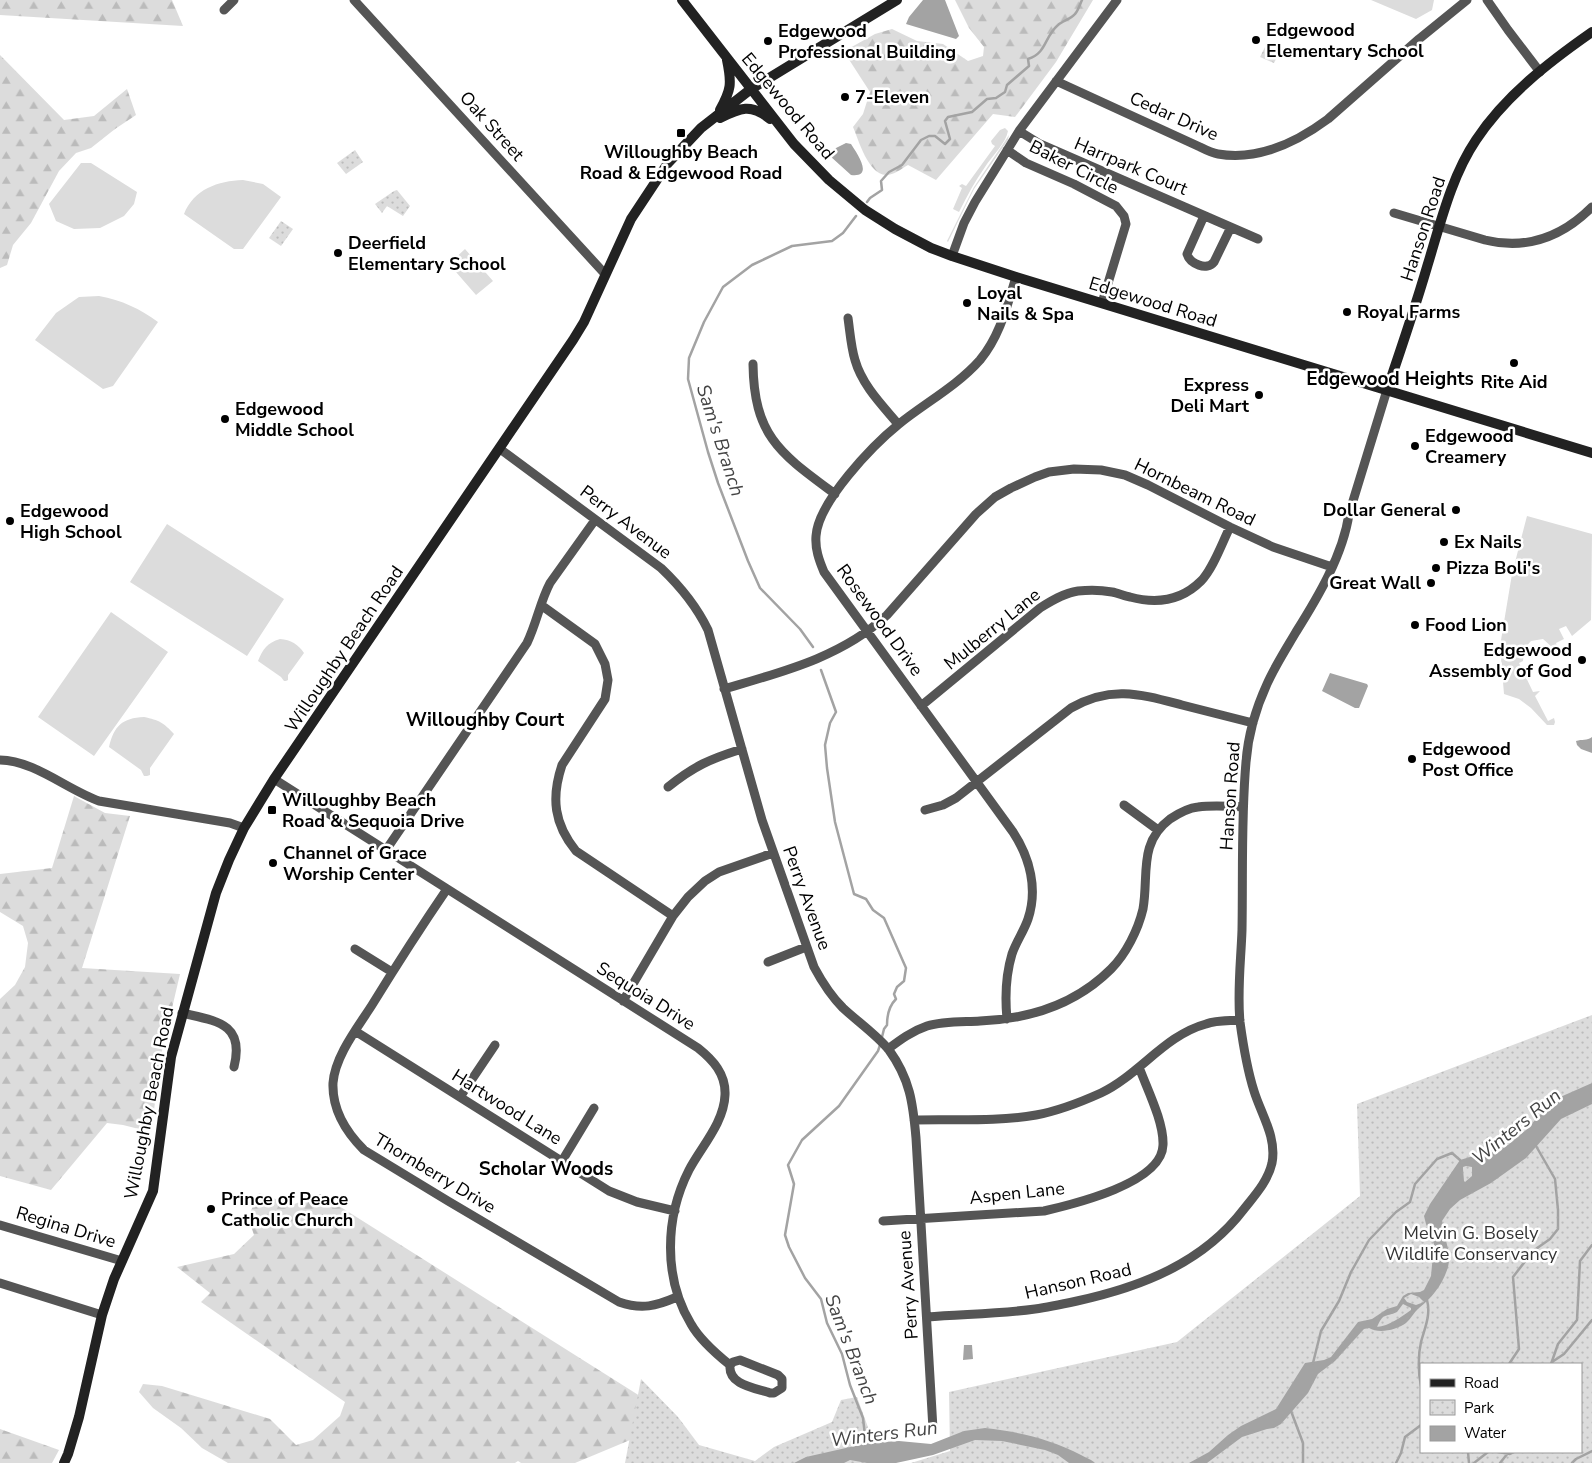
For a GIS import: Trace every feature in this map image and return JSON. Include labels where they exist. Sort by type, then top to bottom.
[{"type":"street","points":[[224,10],[234,0]]},
{"type":"street","name":"Oak Street","points":[[354,0],[605,274]]},
{"type":"street","name":"Edgewood Road","points":[[682,0],[794,144],[829,180],[865,210],[931,248],[1016,277],[1592,453]]},
{"type":"street","name":"Willoughby Beach Road","points":[[64,1463],[79,1417],[102,1314],[114,1278],[153,1191],[167,1078],[182,1013],[216,892],[244,828],[274,779],[573,340],[584,322],[635,211],[668,163],[701,128],[750,88],[897,0]]},
{"type":"street","points":[[952,256],[968,216],[1019,131],[1117,0]]},
{"type":"street","name":"Cedar Drive","points":[[1056,81],[1216,154],[1233,155],[1268,151],[1313,131],[1467,0]]},
{"type":"street","points":[[1487,0],[1540,72]]},
{"type":"street","name":"Hanson Road","points":[[927,1317],[1035,1309],[1108,1294],[1138,1285],[1183,1263],[1212,1242],[1236,1220],[1262,1186],[1269,1173],[1273,1151],[1249,1070],[1240,1020],[1246,760],[1253,723],[1270,677],[1312,606],[1332,567],[1347,526],[1349,514],[1439,226],[1459,171],[1476,140],[1502,106],[1540,72],[1592,32]]},
{"type":"street","points":[[717,115],[729,94],[731,75],[727,57]]},
{"type":"street","points":[[701,128],[743,108],[763,113],[781,128]]},
{"type":"street","name":"Harrpark Court","points":[[1019,131],[1040,144],[1258,239]]},
{"type":"street","name":"Baker Circle","points":[[1007,150],[1026,163],[1082,188],[1121,210],[1126,224],[1102,303]]},
{"type":"street","points":[[1394,213],[1499,244],[1518,244],[1551,236],[1581,218],[1592,207]]},
{"type":"street","points":[[1204,216],[1187,254],[1189,260],[1193,263],[1206,267],[1211,266],[1231,227]]},
{"type":"street","name":"Rosewood Drive","points":[[1007,1018],[1008,975],[1013,953],[1031,908],[1032,880],[1025,853],[1019,841],[977,782],[824,572],[816,546],[816,534],[824,511],[843,481],[878,442],[898,424],[962,377],[990,348],[1003,317],[1016,277]]},
{"type":"street","points":[[848,318],[855,360],[864,381],[898,424]]},
{"type":"street","points":[[753,364],[755,395],[759,411],[771,437],[783,454],[794,464],[835,494]]},
{"type":"street","name":"Perry Avenue","points":[[500,449],[661,568],[679,585],[693,603],[708,630],[760,813],[814,967],[831,994],[842,1007],[888,1049],[899,1066],[911,1093],[933,1429]]},
{"type":"street","name":"Hornbeam Road","points":[[724,689],[818,659],[850,643],[887,615],[976,514],[995,497],[1049,472],[1074,469],[1101,470],[1125,475],[1230,528],[1273,547],[1332,567]]},
{"type":"street","points":[[386,850],[527,643],[537,622],[545,593],[550,583],[595,520]]},
{"type":"street","name":"Mulberry Lane","points":[[922,706],[1040,608],[1056,598],[1077,591],[1097,590],[1112,592],[1130,598],[1162,601],[1180,596],[1189,591],[1206,574],[1230,528]]},
{"type":"street","points":[[542,605],[595,644],[606,664],[608,680],[603,704],[562,765],[555,800],[559,822],[576,851],[673,916]]},
{"type":"street","points":[[925,810],[934,809],[950,802],[1071,708],[1095,697],[1113,694],[1141,694],[1253,723]]},
{"type":"street","points":[[668,787],[685,774],[709,760],[742,749]]},
{"type":"street","points":[[0,760],[22,764],[83,795],[99,801],[230,823],[244,828]]},
{"type":"street","name":"Sequoia Drive","points":[[274,779],[711,1058],[718,1067],[725,1087],[724,1103],[716,1124],[689,1171],[680,1191],[675,1211],[671,1228],[670,1249],[677,1297],[698,1335],[730,1365],[730,1374],[736,1380],[770,1394],[774,1394],[782,1388],[782,1379],[778,1375],[744,1361],[736,1360],[730,1365]]},
{"type":"street","points":[[1124,805],[1158,830]]},
{"type":"street","points":[[888,1049],[913,1032],[928,1025],[1020,1018],[1065,1002],[1090,986],[1112,967],[1138,925],[1143,910],[1146,858],[1149,847],[1158,830],[1176,815],[1187,810],[1207,806],[1244,807]]},
{"type":"street","points":[[623,1001],[673,916],[688,896],[719,872],[773,854]]},
{"type":"street","name":"Thornberry Drive","points":[[447,889],[392,972],[338,1062],[333,1083],[337,1108],[342,1122],[353,1139],[364,1150],[619,1302],[631,1306],[654,1306],[677,1297]]},
{"type":"street","points":[[768,962],[806,947]]},
{"type":"street","points":[[355,949],[392,972]]},
{"type":"street","points":[[182,1013],[221,1024],[227,1028],[237,1044],[234,1067]]},
{"type":"street","points":[[914,1120],[1007,1118],[1036,1115],[1055,1110],[1102,1092],[1122,1080],[1180,1035],[1194,1028],[1208,1023],[1240,1020]]},
{"type":"street","name":"Hartwood Lane","points":[[355,1031],[615,1194],[637,1202],[675,1211]]},
{"type":"street","points":[[460,1097],[494,1046]]},
{"type":"street","name":"Aspen Lane","points":[[883,1221],[1044,1211],[1067,1206],[1116,1189],[1149,1170],[1160,1155],[1163,1148],[1163,1138],[1139,1067]]},
{"type":"street","points":[[562,1161],[594,1108]]},
{"type":"street","name":"Regina Drive","points":[[0,1225],[122,1261]]},
{"type":"street","points":[[0,1284],[102,1314]]},
{"type":"green space","points":[[0,0],[172,0],[183,26],[0,15]]},
{"type":"green space","points":[[955,0],[1093,0],[1056,62],[1015,117],[993,114],[936,180],[908,165],[892,174],[880,173],[869,163],[853,127],[863,114],[870,92],[848,58],[848,49],[875,34],[892,29],[917,41],[943,44],[968,61],[983,56],[984,47],[969,28]]},
{"type":"green space","points":[[1371,0],[1434,0],[1432,10],[1416,19]]},
{"type":"green space","points":[[1267,43],[1275,47],[1278,55],[1274,63],[1260,57]]},
{"type":"green space","points":[[0,55],[64,120],[94,116],[127,89],[136,115],[91,148],[76,153],[59,171],[31,223],[13,245],[7,265],[0,268]]},
{"type":"green space","points":[[1005,128],[1008,131],[1005,140],[978,178],[959,212],[953,209],[962,188],[959,186],[962,184],[966,186],[995,146],[991,141],[1000,130]]},
{"type":"green space","points":[[1009,135],[1008,140],[974,189],[948,242],[974,187]]},
{"type":"green space","points":[[355,150],[363,162],[346,174],[337,163]]},
{"type":"green space","points":[[81,163],[91,163],[137,192],[134,204],[124,216],[100,228],[74,229],[56,221],[49,204]]},
{"type":"green space","points":[[243,180],[263,184],[281,197],[243,249],[234,249],[184,214],[194,198],[208,188],[225,182]]},
{"type":"green space","points":[[397,190],[410,206],[403,216],[387,206],[382,213],[375,204]]},
{"type":"green space","points":[[281,221],[293,229],[281,246],[269,238]]},
{"type":"green space","points":[[465,249],[493,281],[476,295],[449,264]]},
{"type":"green space","points":[[99,296],[130,306],[158,322],[113,386],[103,389],[35,340],[56,313],[79,297]]},
{"type":"green space","points":[[1527,516],[1592,534],[1591,620],[1572,636],[1566,626],[1559,629],[1564,639],[1556,643],[1557,646],[1553,648],[1543,639],[1531,641],[1524,649],[1523,661],[1519,663],[1533,692],[1540,691],[1535,696],[1548,721],[1554,718],[1554,725],[1547,725],[1531,708],[1519,699],[1504,694],[1500,646],[1512,574]]},
{"type":"green space","points":[[167,524],[284,599],[247,656],[130,582]]},
{"type":"green space","points":[[111,612],[168,652],[94,756],[38,717]]},
{"type":"green space","points":[[280,639],[294,643],[304,653],[288,675],[288,680],[286,681],[258,661],[266,647]]},
{"type":"green space","points":[[144,717],[161,722],[174,734],[150,768],[150,775],[147,776],[144,776],[141,770],[109,747],[113,734],[120,724],[130,719]]},
{"type":"green space","points":[[74,796],[105,813],[130,816],[82,968],[180,974],[162,1051],[151,1132],[107,1123],[51,1190],[0,1176],[0,999],[15,985],[25,967],[28,943],[23,926],[0,912],[0,874],[52,868]]},
{"type":"green space","name":"Melvin G. Bosely Wildlife Conservancy","points":[[1592,1015],[1592,1463],[911,1463],[950,1451],[949,1392],[1177,1342],[1360,1196],[1357,1104]]},
{"type":"green space","points":[[259,1193],[292,1205],[320,1194],[678,1420],[575,1463],[521,1463],[518,1461],[515,1463],[228,1463],[202,1448],[181,1428],[153,1408],[139,1392],[143,1384],[162,1386],[270,1419],[296,1445],[313,1440],[340,1416],[345,1402],[201,1302],[210,1293],[177,1267],[234,1254],[254,1235],[248,1217]]},
{"type":"green space","points":[[641,1379],[678,1417],[699,1445],[755,1461],[774,1447],[832,1422],[841,1400],[857,1397],[881,1463],[625,1463]]},
{"type":"green space","points":[[0,1429],[59,1450],[52,1463],[0,1463]]},
{"type":"water","points":[[923,0],[945,0],[959,36],[956,39],[906,24],[909,17]]},
{"type":"water","points":[[846,143],[851,144],[860,158],[863,169],[862,173],[858,175],[851,175],[830,156],[829,153],[832,150]]},
{"type":"water","points":[[1330,673],[1367,684],[1368,686],[1359,708],[1355,708],[1322,691]]},
{"type":"water","points":[[1592,737],[1592,753],[1581,749],[1577,745],[1576,741]]},
{"type":"water","points":[[1592,1083],[1592,1104],[1561,1119],[1526,1158],[1491,1183],[1460,1200],[1450,1209],[1442,1221],[1449,1256],[1446,1273],[1433,1295],[1408,1321],[1397,1328],[1388,1330],[1364,1329],[1335,1361],[1318,1374],[1308,1393],[1281,1424],[1274,1428],[1242,1437],[1207,1463],[1189,1463],[1209,1452],[1241,1426],[1276,1409],[1305,1363],[1331,1357],[1358,1322],[1372,1319],[1387,1309],[1397,1306],[1403,1296],[1408,1293],[1424,1290],[1431,1276],[1434,1244],[1424,1216],[1460,1160],[1488,1154],[1508,1145],[1558,1098]],"holes":[[[1463,1167],[1472,1167],[1472,1176],[1465,1182]],[[1411,1294],[1419,1297],[1424,1302],[1416,1305],[1407,1302],[1404,1298]],[[1403,1304],[1411,1308],[1411,1310],[1395,1321],[1377,1327],[1383,1317],[1397,1312]]]},
{"type":"water","points":[[964,1345],[972,1345],[973,1359],[963,1360]]},
{"type":"water","points":[[985,1428],[1046,1440],[1069,1449],[1095,1463],[1069,1463],[1058,1455],[1045,1450],[1002,1441],[975,1440],[933,1455],[896,1463],[867,1463],[850,1460],[844,1463],[794,1463],[806,1457],[868,1443],[899,1441],[931,1444],[964,1431]]},
{"type":"waterway","name":"Sam's Branch","points":[[867,202],[882,190],[881,181],[889,172],[902,165],[921,140],[929,136],[935,136],[945,144],[950,139],[945,121],[948,117],[972,112],[987,99],[996,98],[1005,92],[1007,85],[1029,66],[1028,59],[1039,53],[1053,30],[1075,14],[1082,0]]},
{"type":"waterway","name":"Sam's Branch","points":[[813,647],[800,629],[760,588],[748,561],[708,452],[688,379],[689,358],[704,322],[723,287],[752,265],[792,246],[832,241],[843,233],[856,216]]},
{"type":"waterway","name":"Sam's Branch","points":[[821,670],[836,712],[830,723],[825,745],[827,768],[835,822],[854,894],[866,899],[873,910],[884,918],[906,968],[904,981],[897,987],[894,994],[896,999],[890,1008],[887,1025],[882,1037]]},
{"type":"waterway","name":"Sam's Branch","points":[[866,1444],[863,1418],[850,1385],[842,1354],[827,1323],[821,1299],[805,1278],[785,1235],[794,1184],[788,1165],[802,1140],[839,1106],[878,1051],[880,1045]]},
{"type":"waterway","points":[[1510,1363],[1519,1349],[1513,1277],[1533,1251],[1550,1239],[1558,1229],[1555,1179],[1536,1146]]},
{"type":"waterway","points":[[1313,1363],[1321,1331],[1339,1301],[1351,1272],[1369,1240],[1396,1212],[1410,1202],[1415,1184],[1437,1159],[1452,1153],[1460,1160]]},
{"type":"waterway","points":[[1551,1363],[1558,1344],[1577,1320],[1580,1261],[1592,1245]]},
{"type":"waterway","points":[[1420,1380],[1419,1358],[1428,1316],[1427,1300]]},
{"type":"waterway","points":[[1552,1362],[1564,1354],[1592,1320]]},
{"type":"waterway","points":[[1291,1411],[1303,1443],[1303,1463]]},
{"type":"waterway","points":[[1396,1463],[1405,1437],[1420,1426]]},
{"type":"waterway","points":[[1572,1463],[1592,1451]]},
{"type":"waterway","points":[[1468,1453],[1469,1463]]},
{"type":"waterway","points":[[1474,1463],[1487,1453]]},
{"type":"waterway","points":[[1504,1453],[1512,1453]]},
{"type":"waterway","points":[[1500,1463],[1508,1453]]},
{"type":"place","name":"Edgewood Elementary School","points":[[1256,40]]},
{"type":"place","name":"Edgewood Professional Building","points":[[768,41]]},
{"type":"place","name":"7-Eleven","points":[[845,97]]},
{"type":"place","name":"Willoughby Beach Road & Edgewood Road","points":[[681,133]]},
{"type":"place","name":"Deerfield Elementary School","points":[[338,253]]},
{"type":"place","name":"Loyal Nails & Spa","points":[[967,303]]},
{"type":"place","name":"Royal Farms","points":[[1347,312]]},
{"type":"place","name":"Rite Aid","points":[[1514,363]]},
{"type":"place","name":"Express Deli Mart","points":[[1259,395]]},
{"type":"place","name":"Edgewood Middle School","points":[[225,419]]},
{"type":"place","name":"Edgewood Creamery","points":[[1415,446]]},
{"type":"place","name":"Dollar General","points":[[1456,510]]},
{"type":"place","name":"Edgewood High School","points":[[10,521]]},
{"type":"place","name":"Ex Nails","points":[[1444,542]]},
{"type":"place","name":"Pizza Boli's","points":[[1436,568]]},
{"type":"place","name":"Great Wall","points":[[1431,583]]},
{"type":"place","name":"Food Lion","points":[[1415,625]]},
{"type":"place","name":"Edgewood Assembly of God","points":[[1582,660]]},
{"type":"place","name":"Edgewood Post Office","points":[[1412,759]]},
{"type":"place","name":"Willoughby Beach Road & Sequoia Drive","points":[[272,810]]},
{"type":"place","name":"Channel of Grace Worship Center","points":[[273,863]]},
{"type":"place","name":"Prince of Peace Catholic Church","points":[[211,1209]]},
{"type":"district","name":"Edgewood Heights","points":[[1390,378]]},
{"type":"district","name":"Willoughby Court","points":[[485,719]]},
{"type":"district","name":"Scholar Woods","points":[[546,1168]]},
{"type":"water label","name":"Winters Run","points":[[1516,1126]]},
{"type":"water label","name":"Winters Run","points":[[884,1433]]}]
